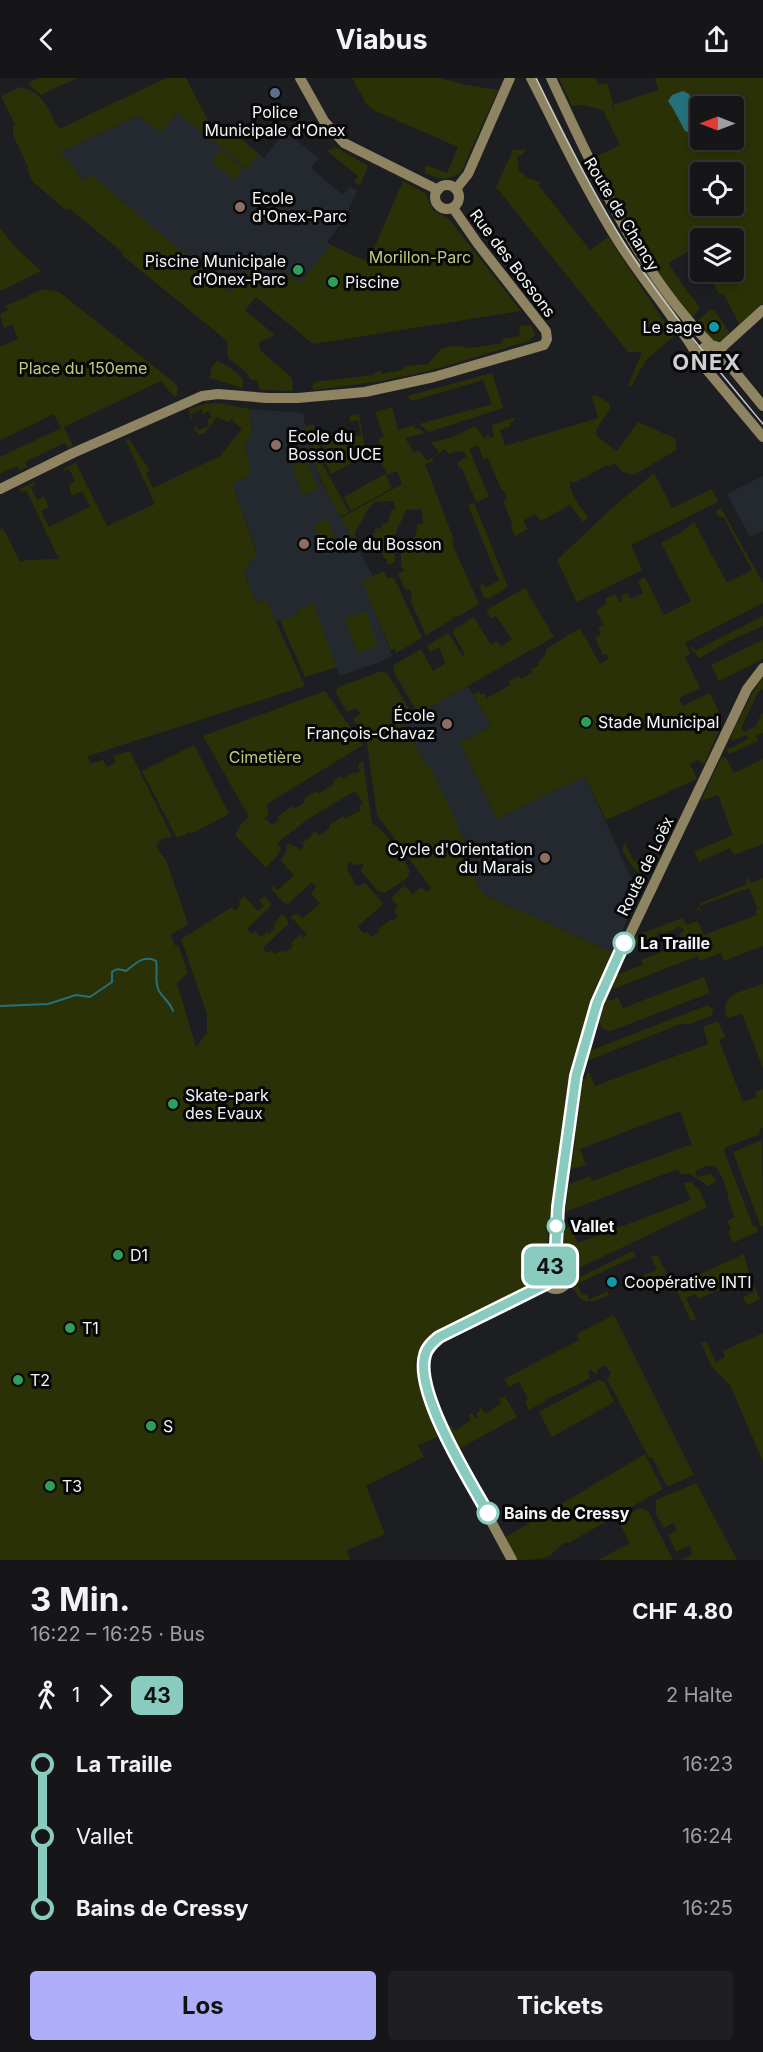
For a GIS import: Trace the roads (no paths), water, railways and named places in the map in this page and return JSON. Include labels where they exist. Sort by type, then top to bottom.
[{"type":"street","name":"Rue des Bossons","points":[[300,78],[324,121],[344,143],[438,190],[448,186],[456,189],[459,200],[453,208],[445,209],[437,203],[438,190]]},
{"type":"street","points":[[456,189],[468,174],[510,78]]},
{"type":"street","name":"Route de Chancy","points":[[531,78],[574,164],[610,227],[699,358]]},
{"type":"street","name":"Route de Chancy","points":[[551,78],[590,165],[621,220],[668,294],[694,328],[718,350],[763,406]]},
{"type":"street","name":"Rue des Bossons","points":[[0,489],[192,399],[210,394],[267,398],[347,395],[434,377],[544,345],[547,339],[546,331],[453,208]]},
{"type":"street","points":[[763,310],[718,350],[702,348],[699,358],[700,364],[763,437]]},
{"type":"street","points":[[707,370],[719,368],[723,363],[718,350]]},
{"type":"street","name":"Route de Loëx","points":[[555,1265],[556,1226],[572,1101],[583,1047],[597,1003],[747,689],[763,668]]},
{"type":"street","points":[[555,1265],[567,1272],[566,1283],[562,1287],[555,1289],[546,1284],[544,1273],[549,1267],[555,1265]]},
{"type":"street","points":[[512,1560],[441,1426],[426,1383],[423,1361],[429,1346],[439,1337],[546,1284]]},
{"type":"water","points":[[683,91],[689,94],[690,133],[685,131],[668,101],[672,95]]},
{"type":"waterway","points":[[0,1006],[48,1004],[76,995],[90,997],[112,982],[112,972],[118,969],[126,971],[144,959],[152,959],[156,961],[158,987],[173,1011]]},
{"type":"tram line","points":[[536,78],[578,162],[624,243],[673,313],[763,424]]},
{"type":"place","name":"Police Municipale d'Onex","points":[[275,93]]},
{"type":"place","name":"Ecole d'Onex-Parc","points":[[240,207]]},
{"type":"place","name":"Piscine Municipale d’Onex-Parc","points":[[298,270]]},
{"type":"place","name":"Piscine","points":[[333,282]]},
{"type":"place","name":"Le sage","points":[[714,327]]},
{"type":"place","name":"Ecole du Bosson UCE","points":[[276,445]]},
{"type":"place","name":"Ecole du Bosson","points":[[304,544]]},
{"type":"place","name":"Stade Municipal","points":[[586,722]]},
{"type":"place","name":"École François-Chavaz","points":[[447,724]]},
{"type":"place","name":"Cycle d'Orientation du Marais","points":[[545,858]]},
{"type":"place","name":"La Traille","points":[[624,943]]},
{"type":"place","name":"Skate-park des Evaux","points":[[173,1104]]},
{"type":"place","name":"Vallet","points":[[556,1226]]},
{"type":"place","name":"D1","points":[[118,1255]]},
{"type":"place","name":"Coopérative INTI","points":[[612,1282]]},
{"type":"place","name":"T1","points":[[70,1328]]},
{"type":"place","name":"T2","points":[[18,1380]]},
{"type":"place","name":"S","points":[[151,1426]]},
{"type":"place","name":"T3","points":[[50,1486]]},
{"type":"place","name":"Bains de Cressy","points":[[488,1513]]},
{"type":"district","name":"ONEX","points":[[707,362]]},
{"type":"park label","name":"Morillon-Parc","points":[[420,257]]},
{"type":"park label","name":"Place du 150eme","points":[[83,368]]},
{"type":"park label","name":"Cimetière","points":[[265,757]]}]
